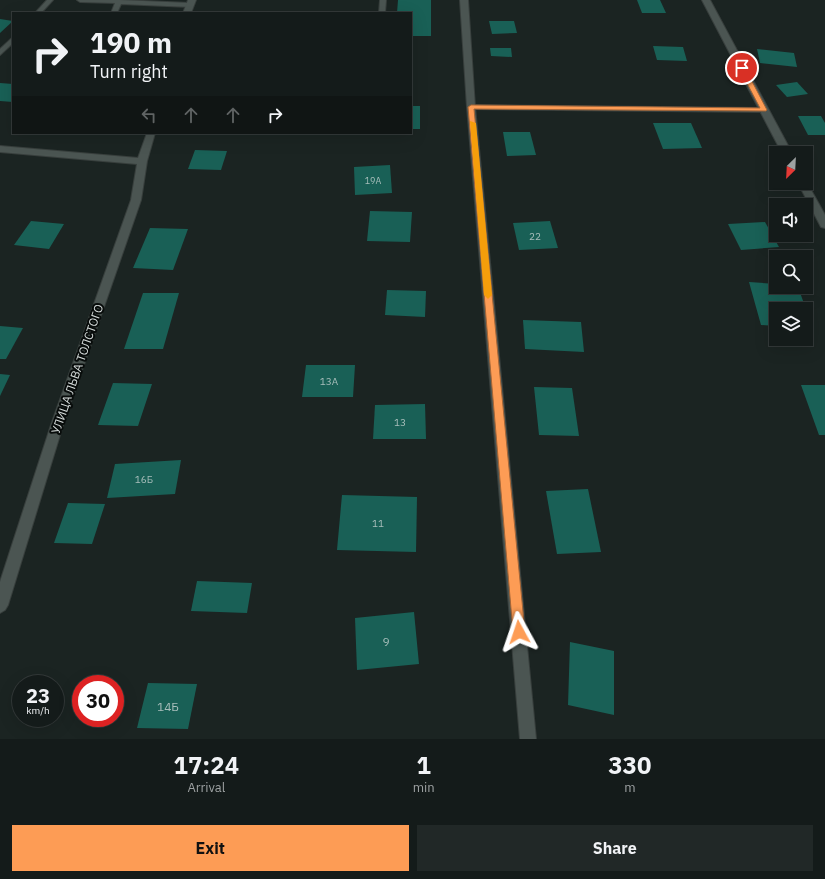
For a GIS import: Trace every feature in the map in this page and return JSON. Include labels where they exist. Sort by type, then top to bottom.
[{"type":"street","points":[[464,0],[471,107],[528,739]]},
{"type":"street","points":[[706,0],[783,146]]},
{"type":"street","points":[[187,12],[191,2]]},
{"type":"street","name":"УЛИЦА ЛЬВА ТОЛСТОГО","points":[[0,605],[57,425],[136,200],[142,161],[151,134]]},
{"type":"street","points":[[0,149],[142,161]]},
{"type":"street","points":[[807,190],[825,224]]},
{"type":"lane","points":[[39,12],[50,0]]},
{"type":"lane","points":[[80,0],[119,2],[191,2]]},
{"type":"lane","points":[[382,12],[383,0]]},
{"type":"lane","points":[[114,12],[119,2]]},
{"type":"lane","points":[[0,53],[12,40]]},
{"type":"lane","points":[[471,107],[764,110]]},
{"type":"building","points":[[398,0],[431,0],[431,36],[412,36],[412,12],[397,12]]},
{"type":"building","points":[[637,0],[660,0],[666,13],[642,13]]},
{"type":"building","points":[[0,19],[12,21],[12,22],[0,33]]},
{"type":"building","points":[[489,21],[514,21],[517,33],[492,34]]},
{"type":"building","points":[[653,46],[683,47],[687,61],[657,60]]},
{"type":"building","points":[[490,48],[511,48],[512,57],[491,56]]},
{"type":"building","points":[[757,49],[794,53],[797,67],[760,63]]},
{"type":"building","points":[[797,82],[808,94],[787,97],[776,85]]},
{"type":"building","points":[[0,83],[12,84],[12,102],[0,101]]},
{"type":"building","points":[[412,106],[420,106],[420,129],[412,129]]},
{"type":"building","points":[[798,116],[821,116],[825,123],[825,135],[808,135]]},
{"type":"building","points":[[653,123],[691,123],[702,148],[663,149]]},
{"type":"building","points":[[503,132],[530,132],[536,155],[507,156]]},
{"type":"building","points":[[195,150],[227,151],[221,170],[188,169]]},
{"type":"building","points":[[390,165],[392,193],[355,195],[354,167]]},
{"type":"building","points":[[370,211],[412,212],[410,242],[367,241]]},
{"type":"building","points":[[31,221],[64,224],[49,249],[14,245]]},
{"type":"building","points":[[550,221],[558,248],[519,250],[513,223]]},
{"type":"building","points":[[765,222],[769,229],[769,242],[776,242],[779,247],[741,250],[728,224]]},
{"type":"building","points":[[150,228],[188,229],[173,270],[133,268]]},
{"type":"building","points":[[749,282],[769,283],[769,294],[801,294],[803,302],[769,302],[769,326],[761,325]]},
{"type":"building","points":[[387,290],[426,291],[425,317],[385,315]]},
{"type":"building","points":[[143,293],[179,293],[163,349],[124,349]]},
{"type":"building","points":[[523,320],[581,322],[584,352],[525,349]]},
{"type":"building","points":[[0,326],[23,328],[6,359],[0,359]]},
{"type":"building","points":[[306,365],[355,365],[353,397],[302,397]]},
{"type":"building","points":[[0,374],[10,375],[0,396]]},
{"type":"building","points":[[113,383],[152,384],[138,426],[98,425]]},
{"type":"building","points":[[801,385],[825,385],[825,435],[819,435]]},
{"type":"building","points":[[534,387],[572,388],[579,436],[539,435]]},
{"type":"building","points":[[425,404],[426,439],[373,439],[375,405]]},
{"type":"building","points":[[181,460],[175,494],[107,498],[115,464]]},
{"type":"building","points":[[588,489],[601,552],[557,554],[546,491]]},
{"type":"building","points":[[342,495],[417,497],[416,552],[337,550]]},
{"type":"building","points":[[68,503],[105,504],[92,544],[54,543]]},
{"type":"building","points":[[197,581],[252,583],[247,613],[191,611]]},
{"type":"building","points":[[414,612],[419,664],[357,670],[355,618]]},
{"type":"building","points":[[570,642],[614,651],[614,715],[568,705]]},
{"type":"building","points":[[148,683],[197,684],[188,729],[137,728]]},
{"type":"slow traffic","points":[[472,123],[488,295]]},
{"type":"route","points":[[519,632],[471,107],[764,110],[742,68]]}]
